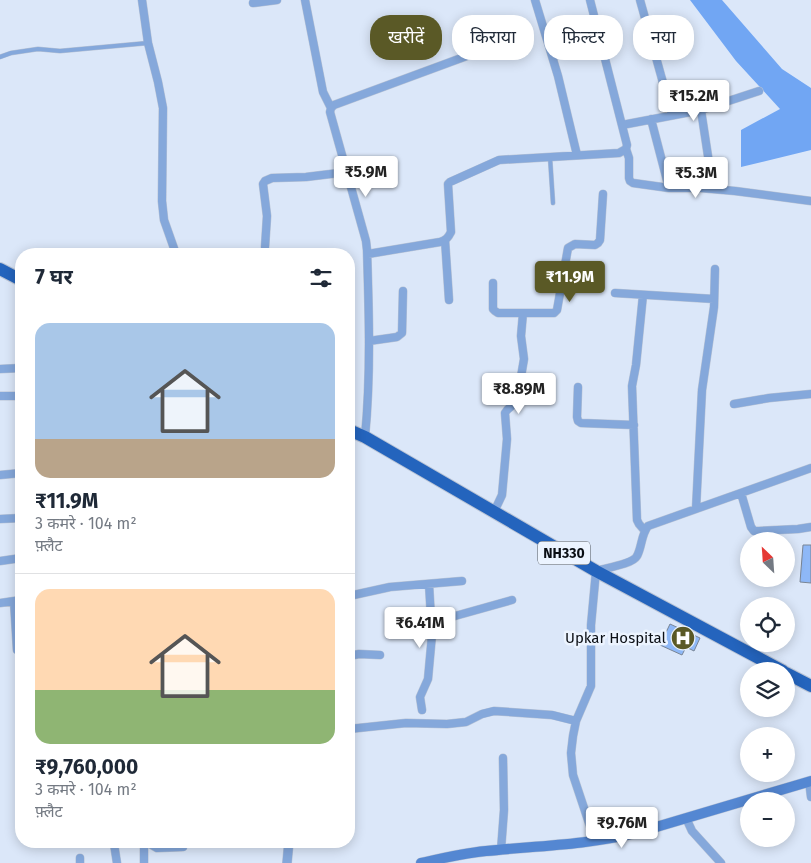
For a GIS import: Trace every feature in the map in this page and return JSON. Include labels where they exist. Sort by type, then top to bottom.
[{"type":"highway","points":[[0,270],[15,277]]},
{"type":"highway","name":"NH330","points":[[355,433],[596,571],[766,662]]},
{"type":"highway","points":[[795,678],[811,686]]},
{"type":"main road","points":[[421,863],[484,851],[612,839],[810,781]]},
{"type":"street","points":[[142,0],[148,43],[163,108],[162,201],[164,220],[174,248]]},
{"type":"street","points":[[253,3],[277,0]]},
{"type":"street","points":[[305,0],[323,92],[331,108],[330,112],[368,254],[368,408],[365,437]]},
{"type":"street","points":[[535,0],[558,76],[577,155]]},
{"type":"street","points":[[590,0],[627,145],[630,181],[668,188],[735,190],[811,201]]},
{"type":"street","points":[[640,0],[672,115]]},
{"type":"street","points":[[331,108],[334,105],[457,60]]},
{"type":"street","points":[[622,125],[701,110],[759,91]]},
{"type":"street","points":[[701,110],[713,189]]},
{"type":"street","points":[[650,119],[668,188]]},
{"type":"street","points":[[368,254],[445,240],[451,232],[448,184],[499,160],[619,153],[626,149]]},
{"type":"street","points":[[264,247],[267,221],[265,181],[272,178],[306,177],[347,172]]},
{"type":"street","points":[[493,283],[493,309],[498,313],[554,313],[557,310],[568,248],[575,244],[595,245],[600,240],[603,194]]},
{"type":"street","points":[[445,240],[449,300]]},
{"type":"street","points":[[696,509],[702,390],[714,299],[715,269]]},
{"type":"street","points":[[369,341],[398,337],[402,334],[403,291]]},
{"type":"street","points":[[615,293],[714,299]]},
{"type":"street","points":[[643,295],[633,380],[637,520],[645,531]]},
{"type":"street","points":[[494,512],[502,495],[507,439],[505,413],[506,410],[516,404],[524,359],[521,336],[523,313]]},
{"type":"street","points":[[0,369],[15,368]]},
{"type":"street","points":[[578,387],[578,421],[581,423],[634,425]]},
{"type":"street","points":[[734,404],[811,394]]},
{"type":"street","points":[[0,396],[15,396]]},
{"type":"street","points":[[595,841],[573,775],[571,753],[576,720],[591,686],[591,625],[596,571],[631,562],[636,558],[648,526],[811,468]]},
{"type":"street","points":[[0,475],[15,474]]},
{"type":"street","points":[[742,493],[751,527],[754,531],[811,527]]},
{"type":"street","points":[[0,519],[15,518]]},
{"type":"street","points":[[0,562],[15,559]]},
{"type":"street","points":[[355,595],[390,587],[462,581]]},
{"type":"street","points":[[422,710],[420,697],[428,679],[432,635],[429,584]]},
{"type":"street","points":[[432,619],[455,616],[512,600]]},
{"type":"street","points":[[0,603],[15,601]]},
{"type":"street","points":[[355,655],[380,655]]},
{"type":"street","points":[[355,728],[466,722],[482,714],[494,712],[552,715],[576,720]]},
{"type":"street","points":[[502,850],[504,810],[503,758]]},
{"type":"street","points":[[810,781],[811,797]]},
{"type":"street","points":[[686,818],[692,831],[721,863]]},
{"type":"street","points":[[115,848],[117,863]]},
{"type":"street","points":[[144,848],[144,863]]},
{"type":"street","points":[[288,863],[289,848]]},
{"type":"lane","points":[[0,57],[11,53],[38,50],[60,51],[148,43]]},
{"type":"lane","points":[[550,157],[553,203]]},
{"type":"shaded area","points":[[690,0],[722,0],[782,69],[811,88],[811,150],[741,167],[741,130],[780,109],[736,61]]},
{"type":"building","points":[[803,545],[811,545],[811,583],[800,582]]},
{"type":"building","points":[[670,624],[700,638],[694,651],[686,647],[682,655],[660,645]]},
{"type":"place","name":"Upkar Hospital","points":[[683,638]]}]
